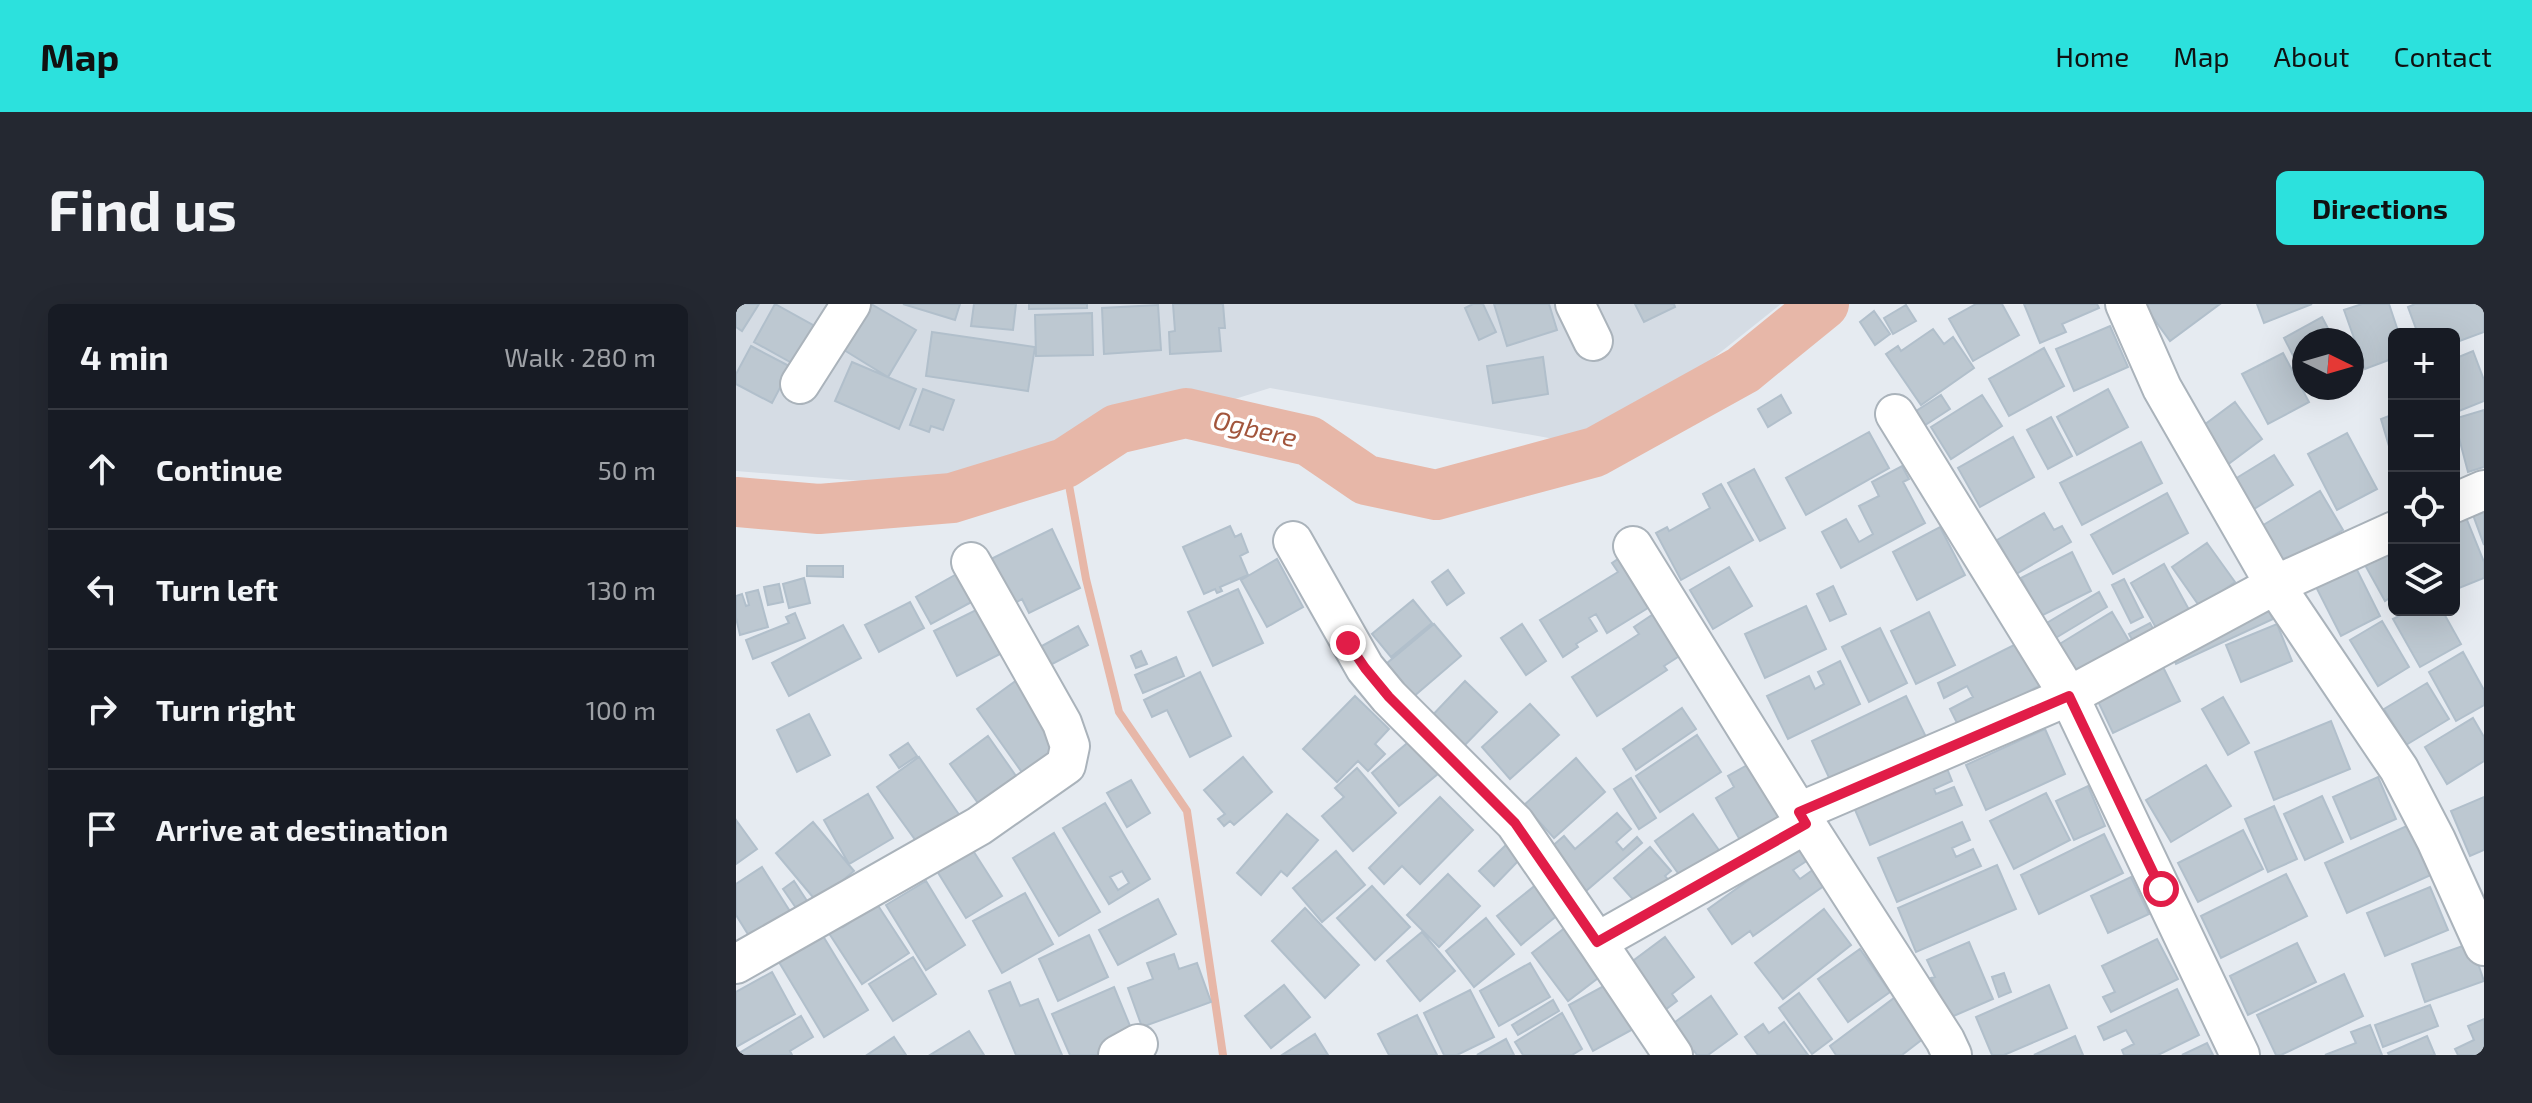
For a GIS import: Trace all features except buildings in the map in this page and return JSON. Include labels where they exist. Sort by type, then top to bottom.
[{"type":"street","points":[[800,384],[851,304]]},
{"type":"street","points":[[1575,304],[1593,341]]},
{"type":"street","points":[[2125,304],[2162,388],[2275,585],[2399,769],[2436,840],[2484,946]]},
{"type":"street","points":[[1895,414],[2069,696],[2240,1055]]},
{"type":"street","points":[[2460,500],[2484,490]]},
{"type":"street","points":[[1597,942],[1803,818],[2069,696],[2275,585],[2388,534]]},
{"type":"street","points":[[1293,541],[1365,668],[1389,697],[1515,823],[1673,1055]]},
{"type":"street","points":[[1633,546],[1952,1055]]},
{"type":"street","points":[[736,964],[979,826],[1066,765],[1070,746],[1062,723],[971,562]]},
{"type":"shaded area","points":[[736,304],[1781,304],[1707,363],[1571,442],[1270,388],[950,488],[736,471]]},
{"type":"waterway","name":"Ogbere","points":[[736,502],[819,509],[952,498],[1065,463],[1117,429],[1186,413],[1309,441],[1366,480],[1436,495],[1595,452],[1743,370],[1824,304]]},
{"type":"waterway","points":[[1065,463],[1086,579],[1119,712],[1187,811],[1223,1055]]},
{"type":"route","points":[[1348,643],[1389,697],[1515,823],[1597,942],[1806,824],[1799,812],[2069,696],[2161,889]]}]
